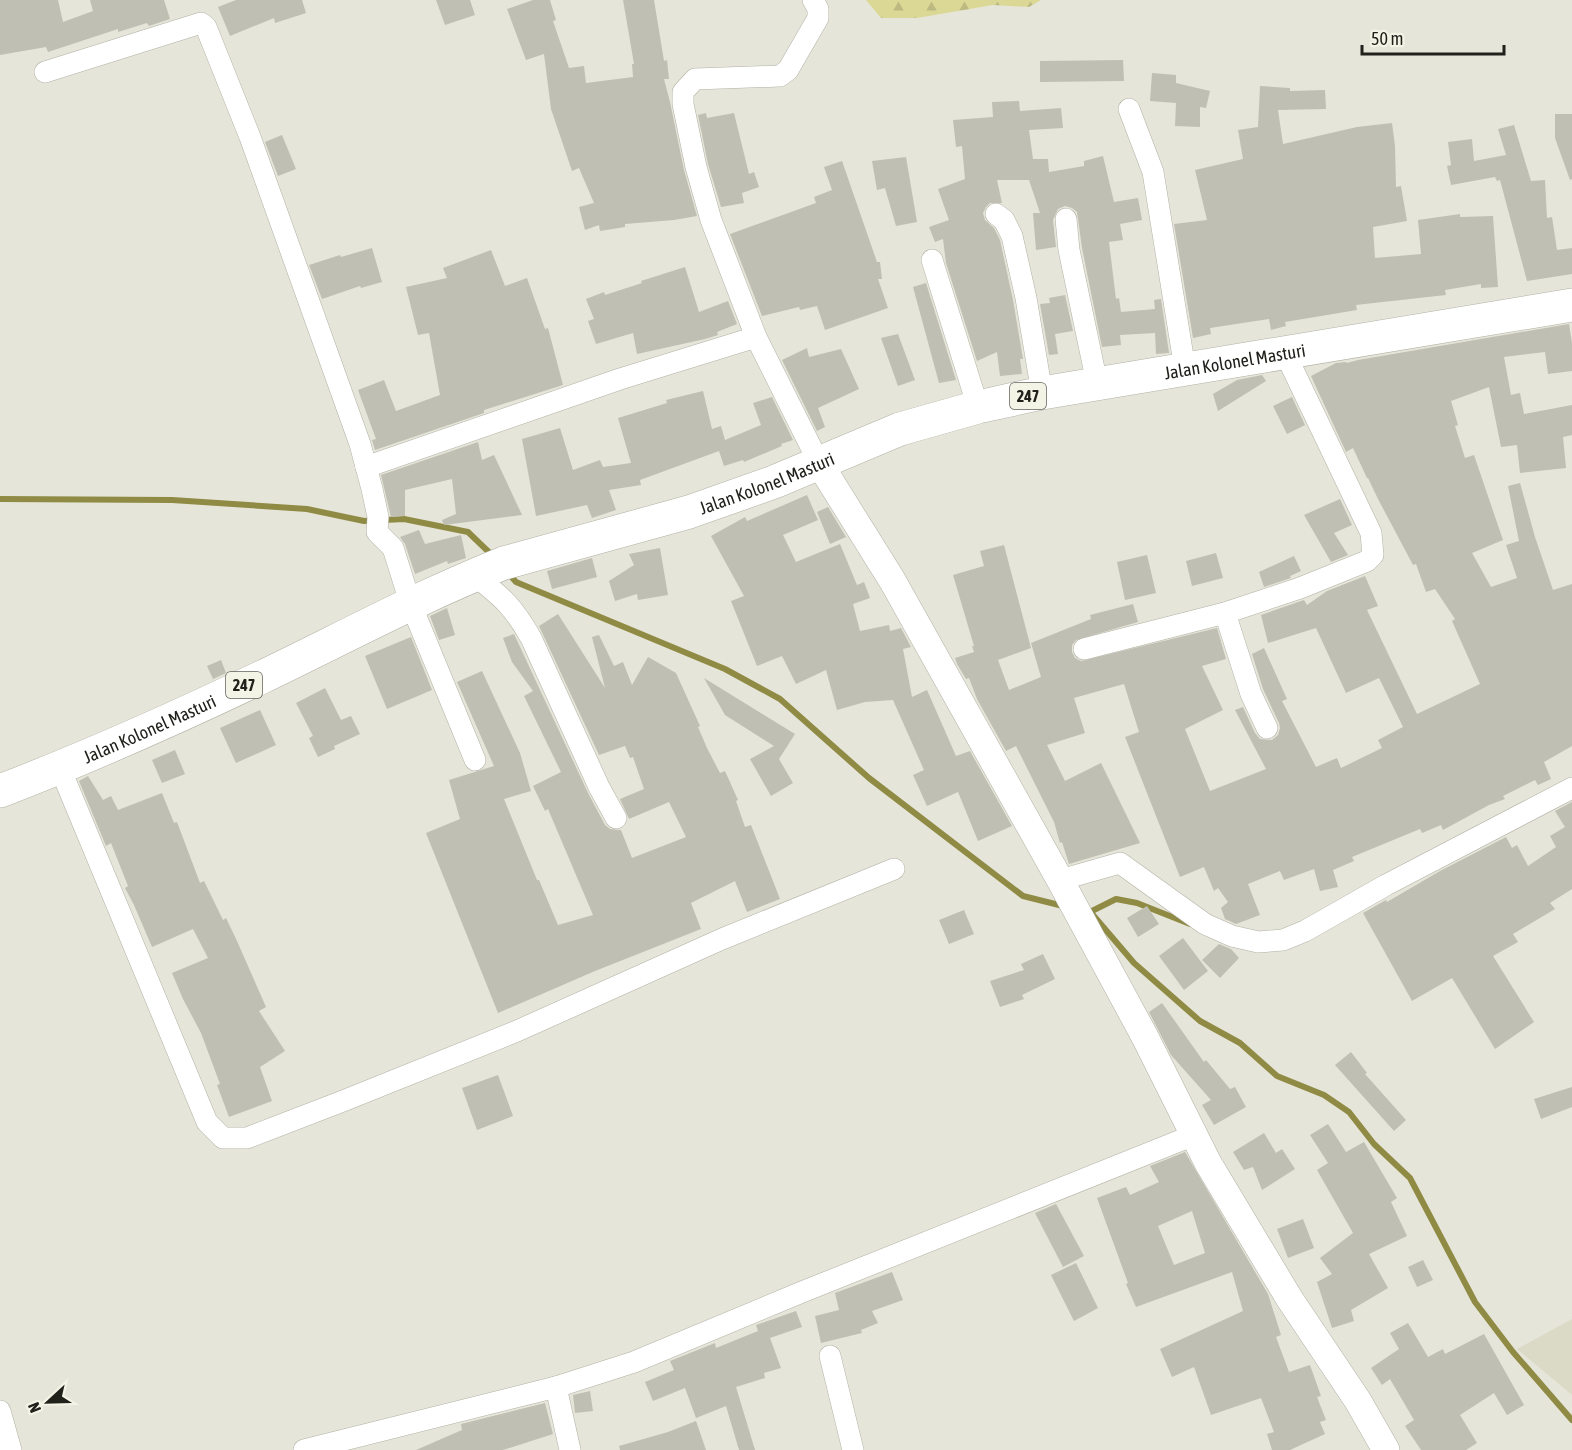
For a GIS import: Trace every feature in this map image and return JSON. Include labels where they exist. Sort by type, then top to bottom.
[{"type":"main road","name":"Jalan Kolonel Masturi","points":[[0,791],[60,768],[260,678],[410,603],[488,570],[689,513],[774,482],[900,429],[978,407],[1042,393],[1572,305]]},
{"type":"street","points":[[813,0],[818,9],[818,18],[814,28],[788,70],[780,76],[695,79],[683,92],[682,104],[691,147],[711,220],[756,337],[819,463],[892,580],[1066,891],[1145,1037],[1208,1163],[1278,1278],[1358,1401],[1386,1450]]},
{"type":"street","points":[[45,72],[204,24],[250,137],[366,467],[378,534],[393,548],[410,603],[475,760]]},
{"type":"street","points":[[1130,110],[1153,172],[1185,369]]},
{"type":"street","points":[[996,214],[1004,220],[1012,236],[1026,298],[1042,393]]},
{"type":"street","points":[[1066,219],[1069,250],[1097,383]]},
{"type":"street","points":[[932,260],[978,407]]},
{"type":"street","points":[[366,467],[620,379],[756,337]]},
{"type":"street","points":[[1084,649],[1225,612],[1300,588],[1367,561],[1373,555],[1371,533],[1285,353]]},
{"type":"street","points":[[488,570],[506,601],[518,614],[531,638],[599,787],[616,818]]},
{"type":"street","points":[[1225,612],[1251,694],[1267,728]]},
{"type":"street","points":[[60,768],[207,1122],[223,1138],[247,1138],[344,1101],[517,1031],[722,939],[894,868]]},
{"type":"street","points":[[1066,891],[1120,863],[1205,924],[1232,936],[1258,942],[1284,940],[1305,931],[1386,885],[1572,788]]},
{"type":"street","points":[[304,1450],[556,1387],[634,1362],[1194,1135]]},
{"type":"street","points":[[830,1356],[853,1450]]},
{"type":"street","points":[[556,1387],[570,1450]]},
{"type":"street","points":[[0,1411],[11,1450]]},
{"type":"shaded area","points":[[1572,1319],[1572,1395],[1517,1349]]},
{"type":"green space","points":[[866,0],[1041,0],[1029,7],[993,5],[917,18],[881,18]]},
{"type":"building","points":[[0,0],[58,0],[63,22],[93,11],[90,0],[164,0],[170,19],[118,32],[118,29],[48,52],[46,47],[0,55]]},
{"type":"building","points":[[236,0],[302,0],[306,13],[275,23],[274,18],[230,36],[218,7]]},
{"type":"building","points":[[436,0],[470,0],[475,15],[445,25]]},
{"type":"building","points":[[533,0],[550,0],[556,20],[553,21],[569,68],[584,66],[586,83],[633,77],[632,64],[634,64],[623,0],[654,0],[664,61],[667,60],[669,79],[664,79],[684,170],[697,216],[625,224],[625,227],[600,231],[599,225],[585,230],[579,207],[594,203],[579,168],[572,171],[551,109],[544,54],[526,60],[507,9]]},
{"type":"building","points":[[1123,60],[1124,81],[1040,82],[1040,61]]},
{"type":"building","points":[[1152,73],[1176,75],[1176,83],[1210,91],[1206,108],[1200,107],[1200,127],[1175,126],[1176,103],[1150,101]]},
{"type":"building","points":[[1260,86],[1290,88],[1290,91],[1325,90],[1326,109],[1278,110],[1283,144],[1357,127],[1392,123],[1396,187],[1401,186],[1407,221],[1373,227],[1375,258],[1421,254],[1418,220],[1460,214],[1460,217],[1493,216],[1498,287],[1481,288],[1481,284],[1445,290],[1446,295],[1356,305],[1357,310],[1285,322],[1286,326],[1271,330],[1269,319],[1210,328],[1211,334],[1193,338],[1174,224],[1207,220],[1195,170],[1243,159],[1238,130],[1258,127]]},
{"type":"building","points":[[1019,101],[1020,111],[1061,108],[1063,128],[1029,130],[1033,159],[1048,159],[1049,172],[1084,166],[1084,161],[1103,156],[1114,202],[1138,198],[1142,220],[1120,224],[1123,240],[1109,242],[1116,299],[1119,298],[1121,312],[1155,309],[1154,300],[1161,299],[1169,353],[1156,354],[1155,333],[1120,335],[1121,345],[1102,347],[1077,212],[1065,206],[1058,209],[1053,220],[1056,247],[1036,250],[1033,213],[1040,213],[1029,180],[997,180],[1002,203],[990,203],[983,213],[985,220],[994,228],[1000,240],[1023,359],[1020,359],[1022,374],[1000,376],[997,352],[977,361],[946,263],[943,239],[935,242],[929,227],[949,220],[938,189],[965,179],[962,146],[956,147],[953,120],[993,117],[992,102]]},
{"type":"building","points":[[706,113],[707,118],[734,113],[749,174],[754,172],[759,187],[742,193],[744,203],[721,207],[708,164],[698,115]]},
{"type":"building","points":[[1555,114],[1572,114],[1572,179],[1570,180],[1555,138]]},
{"type":"building","points":[[1514,125],[1531,181],[1545,180],[1547,218],[1552,217],[1557,250],[1572,248],[1572,274],[1527,281],[1500,180],[1497,181],[1495,177],[1451,185],[1447,166],[1451,165],[1448,142],[1472,139],[1474,161],[1506,155],[1498,129]]},
{"type":"building","points":[[282,135],[296,169],[278,176],[265,142]]},
{"type":"building","points":[[906,157],[917,222],[896,226],[885,188],[877,190],[872,161]]},
{"type":"building","points":[[842,161],[877,262],[880,262],[882,279],[878,279],[888,308],[825,330],[817,306],[800,310],[799,307],[762,316],[730,234],[816,203],[814,197],[832,190],[824,167]]},
{"type":"building","points":[[372,248],[382,282],[361,288],[360,286],[322,299],[309,265]]},
{"type":"building","points":[[491,250],[505,286],[527,278],[545,329],[548,328],[563,385],[484,410],[484,413],[375,450],[372,440],[376,439],[358,390],[384,380],[396,411],[440,395],[429,333],[418,335],[406,287],[447,278],[443,268]]},
{"type":"building","points":[[685,267],[699,312],[728,301],[737,324],[717,332],[718,335],[705,339],[637,354],[633,333],[596,344],[588,321],[594,319],[586,299],[604,292],[605,295]]},
{"type":"building","points":[[926,283],[956,380],[939,383],[913,287]]},
{"type":"building","points":[[1065,295],[1073,331],[1055,334],[1058,354],[1049,355],[1040,304],[1050,303],[1049,298]]},
{"type":"building","points":[[1569,324],[1572,371],[1548,374],[1545,352],[1504,357],[1511,395],[1520,393],[1524,414],[1572,405],[1572,435],[1563,437],[1566,468],[1520,473],[1517,445],[1501,447],[1489,387],[1451,401],[1458,425],[1455,426],[1465,458],[1474,455],[1503,540],[1472,553],[1491,587],[1517,578],[1506,545],[1519,541],[1508,486],[1520,483],[1553,590],[1572,584],[1572,746],[1544,762],[1551,779],[1538,785],[1535,780],[1503,796],[1505,799],[1443,830],[1441,825],[1422,833],[1420,829],[1352,857],[1354,861],[1333,870],[1338,887],[1320,891],[1314,869],[1284,880],[1280,871],[1248,884],[1260,915],[1236,924],[1225,919],[1221,908],[1228,902],[1218,888],[1214,891],[1204,867],[1180,877],[1125,737],[1139,732],[1124,684],[1074,698],[1085,733],[1047,745],[1065,781],[1101,763],[1140,843],[1069,864],[1054,822],[1016,746],[1006,751],[977,699],[969,678],[966,679],[957,664],[955,658],[974,652],[972,646],[974,646],[953,575],[984,566],[980,551],[1004,545],[1031,648],[998,660],[1009,690],[1041,677],[1031,643],[1091,619],[1090,615],[1133,604],[1138,622],[1076,640],[1072,645],[1072,652],[1075,658],[1081,661],[1217,628],[1226,659],[1202,666],[1223,710],[1185,729],[1210,791],[1266,769],[1235,710],[1243,707],[1260,739],[1272,740],[1278,735],[1279,723],[1263,689],[1252,654],[1264,648],[1287,699],[1282,701],[1316,767],[1337,758],[1341,768],[1382,748],[1378,740],[1403,727],[1379,678],[1346,693],[1316,628],[1268,643],[1261,615],[1304,600],[1307,605],[1327,591],[1365,576],[1378,606],[1367,610],[1417,714],[1480,684],[1452,621],[1455,619],[1435,589],[1426,592],[1416,564],[1413,565],[1353,448],[1346,452],[1311,376],[1336,363],[1347,363]]},
{"type":"building","points":[[898,334],[915,380],[898,386],[881,338]]},
{"type":"building","points":[[807,348],[809,357],[841,349],[859,389],[818,408],[825,427],[817,431],[782,360]]},
{"type":"building","points":[[1262,375],[1266,381],[1218,411],[1213,394],[1237,380]]},
{"type":"building","points":[[703,391],[712,429],[721,426],[725,440],[761,425],[753,403],[772,397],[793,440],[744,462],[743,460],[724,466],[719,451],[640,480],[641,485],[609,490],[616,510],[592,518],[587,505],[536,516],[522,439],[560,428],[573,470],[600,460],[603,467],[631,463],[618,418],[667,403],[666,400]]},
{"type":"building","points":[[1292,397],[1305,425],[1287,434],[1273,406]]},
{"type":"building","points":[[478,442],[482,460],[494,455],[522,515],[444,525],[442,520],[456,514],[452,479],[405,490],[405,516],[391,517],[381,475]]},
{"type":"building","points":[[807,495],[818,520],[783,535],[796,562],[840,544],[857,585],[864,582],[870,598],[853,604],[860,631],[889,625],[890,631],[901,628],[911,647],[903,649],[912,697],[927,690],[956,756],[970,751],[1012,826],[978,841],[958,792],[927,806],[913,775],[924,770],[893,700],[865,702],[837,710],[826,670],[796,684],[782,656],[757,666],[731,601],[744,596],[711,536],[745,517],[747,521]]},
{"type":"building","points":[[1340,499],[1352,525],[1334,533],[1348,555],[1331,562],[1304,515]]},
{"type":"building","points":[[828,507],[846,537],[830,544],[817,512]]},
{"type":"building","points":[[419,530],[425,544],[461,535],[466,558],[448,564],[447,561],[415,574],[405,544],[400,537]]},
{"type":"building","points":[[660,548],[668,595],[638,600],[637,594],[615,601],[609,581],[634,565],[629,554]]},
{"type":"building","points":[[1216,553],[1223,578],[1192,586],[1186,561]]},
{"type":"building","points":[[1147,555],[1156,593],[1125,600],[1117,562]]},
{"type":"building","points":[[1294,556],[1301,571],[1290,576],[1291,578],[1264,587],[1259,572]]},
{"type":"building","points":[[592,558],[597,577],[552,589],[547,571]]},
{"type":"building","points":[[447,608],[455,635],[439,640],[430,616]]},
{"type":"building","points":[[558,614],[605,688],[592,637],[599,635],[614,666],[623,662],[632,685],[648,657],[676,673],[700,726],[698,727],[707,748],[720,773],[725,771],[738,800],[736,801],[745,827],[751,825],[780,899],[747,912],[735,881],[691,903],[701,929],[498,1013],[426,833],[460,819],[449,780],[494,766],[457,682],[482,671],[520,753],[531,791],[504,799],[558,925],[593,915],[548,809],[545,811],[533,786],[561,772],[524,696],[533,691],[512,662],[503,638],[514,634],[588,793],[605,825],[610,829],[621,830],[632,858],[686,837],[669,802],[629,819],[620,799],[644,789],[633,757],[630,758],[625,746],[599,755],[539,626]]},
{"type":"building","points":[[411,637],[432,690],[387,709],[365,656]]},
{"type":"building","points":[[221,660],[226,673],[213,679],[207,666]]},
{"type":"building","points":[[704,678],[795,734],[779,759],[793,783],[771,796],[750,759],[774,746],[725,715]]},
{"type":"building","points":[[325,688],[341,720],[351,716],[360,734],[334,746],[335,749],[318,757],[309,738],[313,736],[296,703]]},
{"type":"building","points":[[260,710],[276,745],[236,763],[220,728]]},
{"type":"building","points":[[175,750],[185,774],[162,783],[152,760]]},
{"type":"building","points":[[88,776],[103,800],[111,796],[118,810],[162,793],[174,823],[177,822],[200,883],[204,881],[223,920],[226,918],[237,941],[266,1007],[259,1011],[285,1051],[260,1067],[272,1101],[229,1117],[217,1085],[220,1084],[201,1033],[172,973],[208,958],[193,929],[152,947],[125,888],[128,886],[111,843],[106,846],[79,781]]},
{"type":"building","points":[[1572,802],[1572,889],[1550,903],[1555,909],[1513,934],[1518,942],[1493,956],[1534,1022],[1495,1049],[1452,978],[1412,1001],[1363,913],[1506,837],[1512,848],[1517,845],[1528,866],[1556,847],[1550,836],[1565,827],[1555,811]]},
{"type":"building","points":[[1147,906],[1159,924],[1138,937],[1127,918]]},
{"type":"building","points":[[964,910],[974,934],[949,944],[939,920]]},
{"type":"building","points":[[1183,938],[1208,971],[1184,990],[1159,956]]},
{"type":"building","points":[[1219,944],[1231,949],[1239,958],[1220,978],[1202,960]]},
{"type":"building","points":[[1043,954],[1055,979],[1022,995],[1024,999],[1000,1007],[990,981],[1024,970],[1021,964]]},
{"type":"building","points":[[1162,1003],[1204,1062],[1206,1060],[1230,1089],[1235,1087],[1246,1107],[1214,1125],[1202,1105],[1211,1100],[1171,1055],[1149,1012]]},
{"type":"building","points":[[1351,1052],[1367,1073],[1365,1074],[1406,1120],[1394,1131],[1335,1065]]},
{"type":"building","points":[[498,1075],[513,1116],[477,1130],[462,1088]]},
{"type":"building","points":[[1572,1087],[1572,1107],[1541,1119],[1534,1099]]},
{"type":"building","points":[[1328,1124],[1346,1152],[1364,1142],[1397,1198],[1391,1202],[1407,1236],[1369,1254],[1388,1288],[1351,1310],[1354,1321],[1332,1328],[1317,1282],[1332,1274],[1320,1258],[1353,1233],[1317,1170],[1328,1163],[1310,1135]]},
{"type":"building","points":[[1264,1133],[1276,1153],[1282,1149],[1295,1169],[1262,1190],[1253,1167],[1244,1170],[1233,1152]]},
{"type":"building","points":[[1185,1152],[1268,1294],[1281,1335],[1276,1337],[1289,1372],[1310,1365],[1321,1396],[1317,1397],[1326,1420],[1320,1422],[1325,1434],[1290,1450],[1272,1450],[1267,1434],[1274,1432],[1261,1398],[1211,1415],[1194,1367],[1172,1377],[1160,1349],[1243,1311],[1232,1272],[1136,1307],[1097,1198],[1126,1187],[1130,1195],[1159,1182],[1150,1166]],"holes":[[[1192,1211],[1205,1253],[1174,1265],[1158,1226]]]},
{"type":"building","points":[[1056,1204],[1084,1256],[1063,1267],[1035,1213]]},
{"type":"building","points":[[1303,1219],[1314,1248],[1288,1258],[1277,1229]]},
{"type":"building","points":[[1423,1260],[1433,1280],[1417,1287],[1408,1267]]},
{"type":"building","points":[[1076,1263],[1098,1308],[1074,1321],[1051,1275]]},
{"type":"building","points":[[892,1272],[903,1300],[872,1311],[878,1323],[861,1330],[862,1333],[821,1343],[815,1316],[839,1310],[835,1293]]},
{"type":"building","points":[[796,1311],[802,1327],[770,1338],[781,1368],[764,1373],[765,1378],[736,1387],[755,1450],[739,1450],[726,1406],[696,1418],[685,1388],[653,1401],[645,1382],[674,1370],[670,1361],[715,1343],[716,1348],[758,1331],[756,1325]]},
{"type":"building","points":[[1408,1323],[1428,1357],[1443,1349],[1445,1354],[1484,1334],[1524,1405],[1507,1415],[1494,1393],[1460,1415],[1477,1443],[1466,1450],[1421,1450],[1405,1426],[1414,1420],[1390,1379],[1382,1385],[1371,1368],[1399,1349],[1390,1333]]},
{"type":"building","points":[[590,1391],[593,1411],[575,1413],[573,1395]]},
{"type":"building","points":[[545,1403],[553,1434],[503,1450],[416,1450],[462,1430],[461,1424]]},
{"type":"building","points":[[696,1421],[706,1450],[620,1450],[619,1446],[668,1432]]},
{"type":"waterway","points":[[0,499],[172,500],[307,509],[364,521],[404,519],[468,532],[494,557]]},
{"type":"waterway","points":[[508,573],[516,582],[725,669],[780,699],[869,778],[1023,896],[1063,906]]},
{"type":"waterway","points":[[1090,912],[1116,899],[1137,903],[1190,924]]},
{"type":"waterway","points":[[1093,915],[1134,963],[1200,1021],[1240,1043],[1277,1076],[1324,1095],[1349,1112],[1374,1144],[1410,1178],[1475,1302],[1513,1352],[1572,1420]]}]
